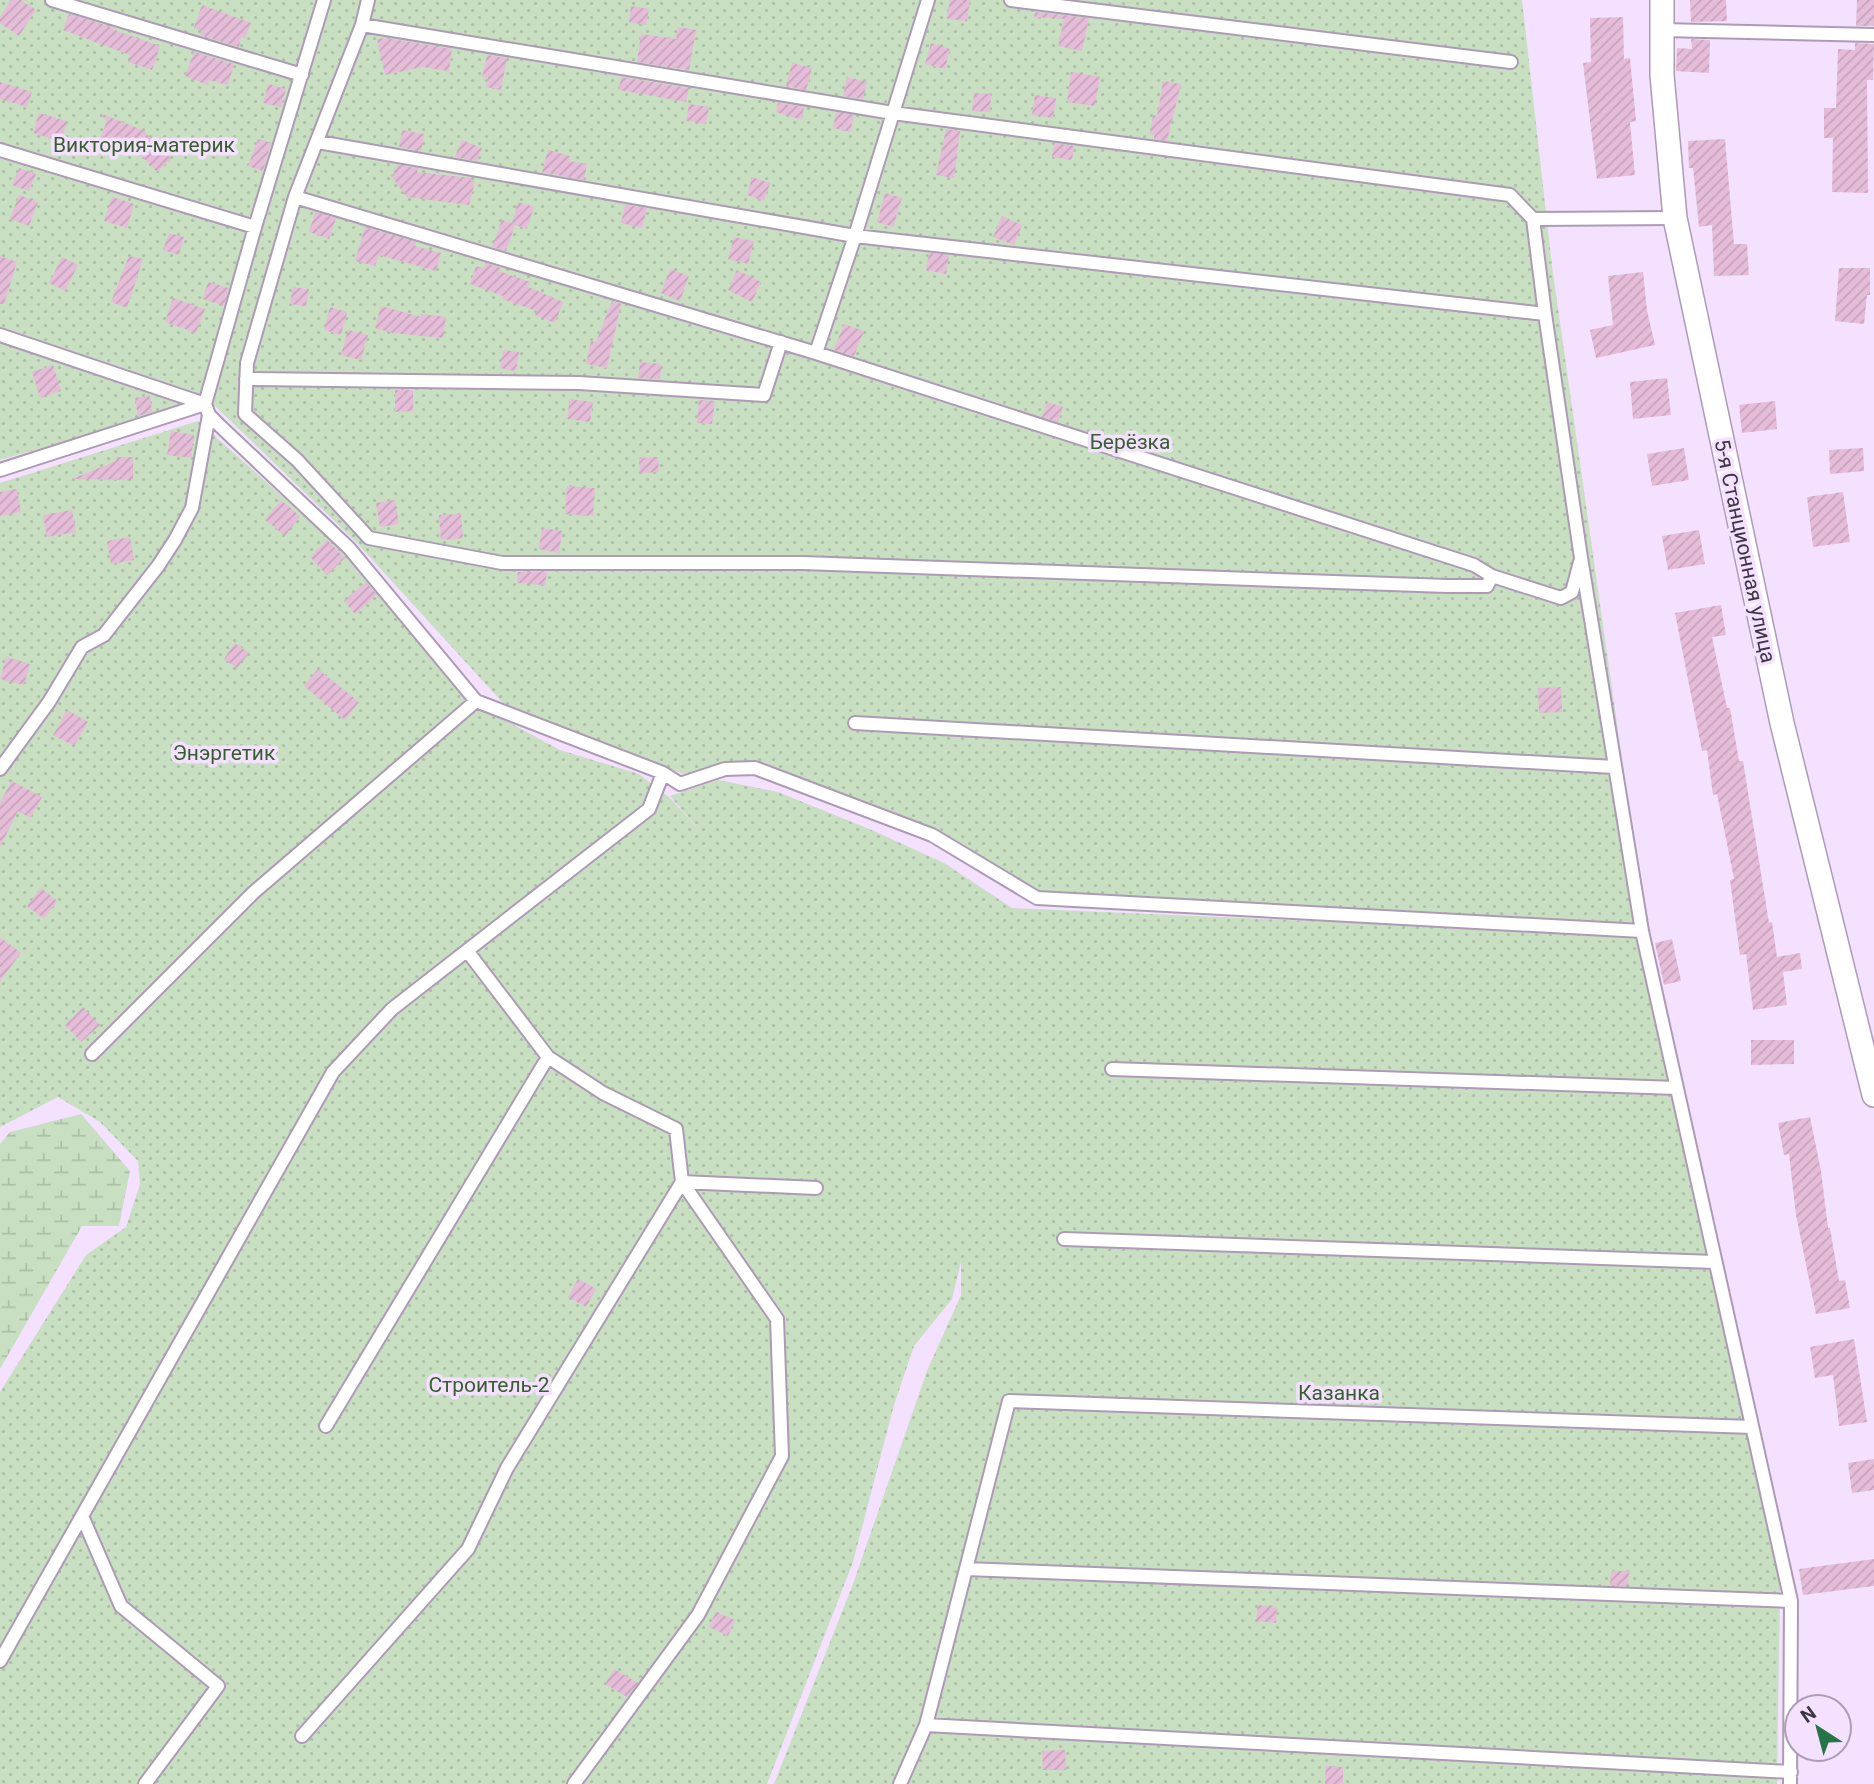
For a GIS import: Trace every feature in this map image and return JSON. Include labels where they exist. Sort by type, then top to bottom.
[{"type":"street","name":"5-я Станционная улица","points":[[1662,0],[1662,75],[1675,218],[1782,723],[1874,1095]]},
{"type":"lane","points":[[52,0],[302,75]]},
{"type":"lane","points":[[0,769],[49,702],[82,647],[104,635],[158,566],[192,508],[207,410],[255,227],[324,0]]},
{"type":"lane","points":[[368,0],[362,25],[295,197],[247,363],[245,415],[297,460],[369,538],[502,563],[803,563],[1447,586],[1487,586],[1492,576]]},
{"type":"lane","points":[[816,353],[928,0]]},
{"type":"lane","points":[[1011,0],[1511,62]]},
{"type":"lane","points":[[362,25],[893,113],[1510,195],[1533,219],[1581,558],[1642,931],[1791,1601],[1791,1778],[926,1725]]},
{"type":"lane","points":[[1662,30],[1874,35]]},
{"type":"lane","points":[[318,142],[855,236],[1545,314]]},
{"type":"lane","points":[[0,150],[255,227]]},
{"type":"lane","points":[[295,197],[816,353],[1474,565],[1492,576],[1561,598],[1572,592],[1581,558]]},
{"type":"lane","points":[[1533,219],[1675,218]]},
{"type":"lane","points":[[0,335],[207,410],[349,548],[476,701],[663,774],[680,784],[725,769],[755,768],[932,835],[1038,898],[1642,931]]},
{"type":"lane","points":[[246,379],[579,383],[764,395],[781,342]]},
{"type":"lane","points":[[0,470],[207,410]]},
{"type":"lane","points":[[92,1054],[253,893],[476,701]]},
{"type":"lane","points":[[855,723],[1614,767]]},
{"type":"lane","points":[[0,1661],[334,1072],[392,1009],[649,809],[663,774]]},
{"type":"lane","points":[[468,952],[548,1057],[603,1093],[676,1129],[682,1182],[777,1319],[782,1457],[698,1615],[574,1784]]},
{"type":"lane","points":[[326,1426],[548,1057]]},
{"type":"lane","points":[[1112,1069],[1677,1088]]},
{"type":"lane","points":[[682,1182],[816,1188]]},
{"type":"lane","points":[[302,1736],[468,1549],[507,1468],[682,1182]]},
{"type":"lane","points":[[1064,1239],[1715,1262]]},
{"type":"lane","points":[[901,1784],[926,1725],[1009,1401],[1752,1427]]},
{"type":"lane","points":[[82,1516],[121,1606],[218,1686],[145,1784]]},
{"type":"lane","points":[[966,1569],[1791,1601]]},
{"type":"green space","name":"Берёзка","points":[[0,0],[1522,0],[1552,266],[1646,928],[1014,890],[923,834],[741,768],[683,774],[504,704],[356,542],[215,406],[207,413],[195,404],[0,460]]},
{"type":"green space","points":[[198,421],[349,556],[483,708],[560,750],[639,774],[671,799],[703,834],[670,796],[718,780],[778,792],[874,831],[944,863],[1012,908],[1637,935],[1780,1579],[1777,1784],[774,1784],[853,1584],[927,1371],[961,1295],[961,1262],[952,1299],[914,1346],[894,1405],[853,1562],[767,1784],[0,1784],[0,1392],[86,1255],[126,1227],[140,1184],[138,1161],[100,1122],[58,1097],[0,1127],[0,483]]},
{"type":"green space","points":[[81,1114],[130,1171],[119,1226],[82,1226],[0,1369],[0,1144],[10,1132]]},
{"type":"building","points":[[11,0],[21,0],[36,10],[19,36],[0,23],[0,17]]},
{"type":"building","points":[[950,0],[970,0],[967,21],[947,19]]},
{"type":"building","points":[[1690,0],[1726,0],[1727,21],[1691,22]]},
{"type":"building","points":[[1857,0],[1874,0],[1874,26],[1856,26]]},
{"type":"building","points":[[202,5],[251,23],[245,38],[241,37],[239,47],[200,35],[202,31],[194,28]]},
{"type":"building","points":[[631,6],[649,9],[646,25],[629,22]]},
{"type":"building","points":[[1035,12],[1089,18],[1082,51],[1058,46],[1064,19],[1034,17]]},
{"type":"building","points":[[69,14],[160,46],[152,70],[128,62],[130,55],[63,30]]},
{"type":"building","points":[[1623,17],[1624,59],[1630,58],[1636,121],[1630,122],[1635,175],[1597,179],[1583,63],[1591,62],[1590,18]]},
{"type":"building","points":[[678,27],[696,30],[689,70],[637,62],[641,34],[676,39]]},
{"type":"building","points":[[377,39],[452,49],[449,71],[422,67],[385,75]]},
{"type":"building","points":[[1691,39],[1710,40],[1709,73],[1676,71],[1677,48],[1692,49]]},
{"type":"building","points":[[931,43],[950,49],[945,69],[925,64]]},
{"type":"building","points":[[1855,43],[1874,44],[1873,80],[1867,80],[1868,193],[1832,192],[1833,138],[1824,138],[1824,108],[1836,108],[1838,49],[1855,50]]},
{"type":"building","points":[[194,52],[234,64],[228,85],[209,80],[208,85],[185,76]]},
{"type":"building","points":[[487,55],[507,58],[501,90],[486,87],[488,78],[482,77]]},
{"type":"building","points":[[792,63],[812,68],[806,90],[786,86]]},
{"type":"building","points":[[1071,72],[1100,77],[1095,106],[1067,102]]},
{"type":"building","points":[[621,77],[689,88],[686,102],[619,90]]},
{"type":"building","points":[[847,77],[867,82],[863,99],[843,96]]},
{"type":"building","points":[[1163,81],[1181,84],[1167,141],[1154,139],[1154,135],[1150,134],[1153,115],[1157,116]]},
{"type":"building","points":[[0,82],[32,92],[27,107],[0,99]]},
{"type":"building","points":[[268,84],[286,89],[281,107],[263,103]]},
{"type":"building","points":[[974,93],[991,94],[990,112],[972,111]]},
{"type":"building","points":[[1035,95],[1056,98],[1053,118],[1032,115]]},
{"type":"building","points":[[778,103],[804,107],[802,120],[776,112]]},
{"type":"building","points":[[689,104],[709,107],[706,124],[686,121]]},
{"type":"building","points":[[836,112],[854,115],[850,132],[833,128]]},
{"type":"building","points":[[39,113],[67,121],[61,142],[33,133]]},
{"type":"building","points":[[100,113],[144,131],[171,159],[157,172],[131,145],[127,154],[99,142],[107,121]]},
{"type":"building","points":[[946,129],[960,131],[954,178],[936,175]]},
{"type":"building","points":[[402,130],[424,134],[421,151],[399,147]]},
{"type":"building","points":[[258,139],[271,143],[263,171],[248,166]]},
{"type":"building","points":[[1725,139],[1734,244],[1747,244],[1749,275],[1714,276],[1712,225],[1699,227],[1693,168],[1689,168],[1688,141]]},
{"type":"building","points":[[462,140],[482,148],[477,161],[455,157]]},
{"type":"building","points":[[1054,143],[1074,146],[1072,160],[1052,157]]},
{"type":"building","points":[[548,150],[570,156],[569,161],[587,164],[584,180],[542,172]]},
{"type":"building","points":[[397,165],[418,168],[417,172],[471,178],[470,180],[475,181],[469,205],[407,197],[391,176]]},
{"type":"building","points":[[19,168],[36,174],[29,191],[12,185]]},
{"type":"building","points":[[752,177],[770,183],[764,201],[747,195]]},
{"type":"building","points":[[885,193],[902,198],[893,227],[877,222]]},
{"type":"building","points":[[19,195],[38,202],[29,226],[10,219]]},
{"type":"building","points":[[112,197],[134,204],[127,228],[104,221]]},
{"type":"building","points":[[518,202],[534,207],[527,229],[515,225],[506,251],[492,247],[502,220],[512,223]]},
{"type":"building","points":[[625,205],[647,208],[642,228],[621,223]]},
{"type":"building","points":[[315,212],[336,218],[329,239],[309,232]]},
{"type":"building","points":[[1002,216],[1022,225],[1014,245],[993,237]]},
{"type":"building","points":[[365,227],[416,242],[415,246],[441,253],[436,271],[379,255],[375,266],[355,261]]},
{"type":"building","points":[[169,233],[184,237],[179,255],[163,250]]},
{"type":"building","points":[[734,237],[754,241],[748,264],[728,259]]},
{"type":"building","points":[[929,253],[949,255],[946,274],[926,270]]},
{"type":"building","points":[[0,256],[17,262],[4,304],[0,304]]},
{"type":"building","points":[[129,256],[143,259],[127,308],[111,302]]},
{"type":"building","points":[[62,257],[78,265],[65,291],[49,283]]},
{"type":"building","points":[[486,263],[501,268],[499,271],[530,282],[528,287],[563,302],[555,323],[535,315],[537,311],[470,284],[476,266],[484,268]]},
{"type":"building","points":[[1839,268],[1870,268],[1870,295],[1867,295],[1864,324],[1835,321]]},
{"type":"building","points":[[670,269],[689,276],[680,301],[661,293]]},
{"type":"building","points":[[737,270],[761,282],[752,302],[728,290]]},
{"type":"building","points":[[1643,272],[1647,310],[1655,345],[1596,358],[1590,330],[1613,325],[1608,276]]},
{"type":"building","points":[[208,282],[229,288],[224,306],[203,299]]},
{"type":"building","points":[[293,287],[309,289],[306,306],[290,304]]},
{"type":"building","points":[[173,298],[205,309],[196,333],[165,322]]},
{"type":"building","points":[[612,301],[621,304],[607,368],[586,364],[591,341],[596,342]]},
{"type":"building","points":[[381,306],[421,317],[421,314],[446,317],[443,338],[393,333],[375,328]]},
{"type":"building","points":[[330,307],[347,312],[341,335],[324,330]]},
{"type":"building","points":[[844,324],[864,331],[854,356],[834,350]]},
{"type":"building","points":[[348,330],[368,335],[361,360],[341,355]]},
{"type":"building","points":[[503,350],[519,352],[516,371],[500,368]]},
{"type":"building","points":[[640,362],[662,364],[660,379],[638,378]]},
{"type":"building","points":[[53,365],[61,391],[40,398],[32,372]]},
{"type":"building","points":[[1667,378],[1671,415],[1633,419],[1630,382]]},
{"type":"building","points":[[395,390],[413,390],[413,411],[395,412]]},
{"type":"building","points":[[150,396],[152,412],[138,416],[135,398]]},
{"type":"building","points":[[570,399],[593,402],[590,422],[567,419]]},
{"type":"building","points":[[699,400],[715,401],[712,424],[697,423]]},
{"type":"building","points":[[1775,401],[1777,429],[1742,433],[1739,405]]},
{"type":"building","points":[[1047,402],[1063,407],[1058,422],[1042,417]]},
{"type":"building","points":[[171,431],[194,435],[191,458],[167,455]]},
{"type":"building","points":[[1684,448],[1689,480],[1652,486],[1647,454]]},
{"type":"building","points":[[1863,448],[1864,471],[1830,474],[1829,450]]},
{"type":"building","points":[[116,457],[133,457],[133,480],[72,479],[116,461]]},
{"type":"building","points":[[658,457],[659,472],[640,473],[639,458]]},
{"type":"building","points":[[567,486],[595,488],[593,516],[565,514]]},
{"type":"building","points":[[17,489],[21,512],[0,516],[0,492]]},
{"type":"building","points":[[1843,492],[1850,542],[1813,547],[1807,497]]},
{"type":"building","points":[[281,500],[300,516],[285,536],[265,520]]},
{"type":"building","points":[[395,500],[399,524],[380,527],[376,503]]},
{"type":"building","points":[[72,510],[76,532],[47,537],[43,515]]},
{"type":"building","points":[[461,514],[463,538],[441,540],[439,515]]},
{"type":"building","points":[[542,528],[562,531],[559,553],[539,549]]},
{"type":"building","points":[[1699,530],[1705,564],[1668,570],[1662,536]]},
{"type":"building","points":[[130,537],[134,560],[111,564],[107,541]]},
{"type":"building","points":[[327,540],[345,558],[327,575],[310,557]]},
{"type":"building","points":[[518,572],[547,572],[545,585],[517,583]]},
{"type":"building","points":[[366,582],[377,595],[355,614],[344,601]]},
{"type":"building","points":[[1721,605],[1726,635],[1712,637],[1727,708],[1730,708],[1739,761],[1743,761],[1769,923],[1772,922],[1777,957],[1800,953],[1802,969],[1783,972],[1787,1005],[1753,1010],[1746,954],[1740,955],[1730,880],[1734,879],[1717,794],[1713,795],[1707,750],[1702,751],[1675,613]]},
{"type":"building","points":[[235,643],[249,653],[237,668],[224,659]]},
{"type":"building","points":[[6,657],[30,664],[24,685],[0,679]]},
{"type":"building","points":[[318,669],[359,702],[345,720],[304,686]]},
{"type":"building","points":[[1561,687],[1562,712],[1539,713],[1538,688]]},
{"type":"building","points":[[67,710],[88,722],[74,746],[53,735]]},
{"type":"building","points":[[12,781],[42,797],[30,818],[18,811],[0,847],[0,802]]},
{"type":"building","points":[[41,888],[57,901],[44,919],[27,906]]},
{"type":"building","points":[[0,937],[21,953],[0,981]]},
{"type":"building","points":[[1672,939],[1681,981],[1664,985],[1655,943]]},
{"type":"building","points":[[83,1007],[100,1025],[81,1042],[65,1025]]},
{"type":"building","points":[[1751,1040],[1794,1040],[1794,1064],[1751,1065]]},
{"type":"building","points":[[1810,1117],[1839,1281],[1845,1280],[1850,1308],[1816,1314],[1796,1215],[1789,1154],[1784,1155],[1778,1123]]},
{"type":"building","points":[[578,1279],[596,1289],[586,1307],[568,1297]]},
{"type":"building","points":[[1854,1339],[1867,1422],[1839,1426],[1833,1375],[1815,1378],[1810,1347]]},
{"type":"building","points":[[1874,1459],[1874,1490],[1852,1493],[1848,1463]]},
{"type":"building","points":[[1874,1559],[1874,1586],[1803,1595],[1799,1569]]},
{"type":"building","points":[[1611,1571],[1629,1571],[1628,1586],[1610,1585]]},
{"type":"building","points":[[1258,1605],[1277,1607],[1276,1623],[1256,1621]]},
{"type":"building","points":[[716,1612],[735,1620],[728,1636],[709,1627]]},
{"type":"building","points":[[614,1669],[638,1683],[627,1697],[605,1684]]},
{"type":"building","points":[[1065,1750],[1066,1770],[1043,1770],[1042,1751]]},
{"type":"building","points":[[1326,1766],[1343,1767],[1343,1784],[1325,1784]]},
{"type":"park label","name":"Виктория-материк","points":[[144,145]]},
{"type":"park label","name":"Энэргетик","points":[[224,753]]},
{"type":"park label","name":"Строитель-2","points":[[489,1385]]},
{"type":"park label","name":"Казанка","points":[[1339,1393]]}]
